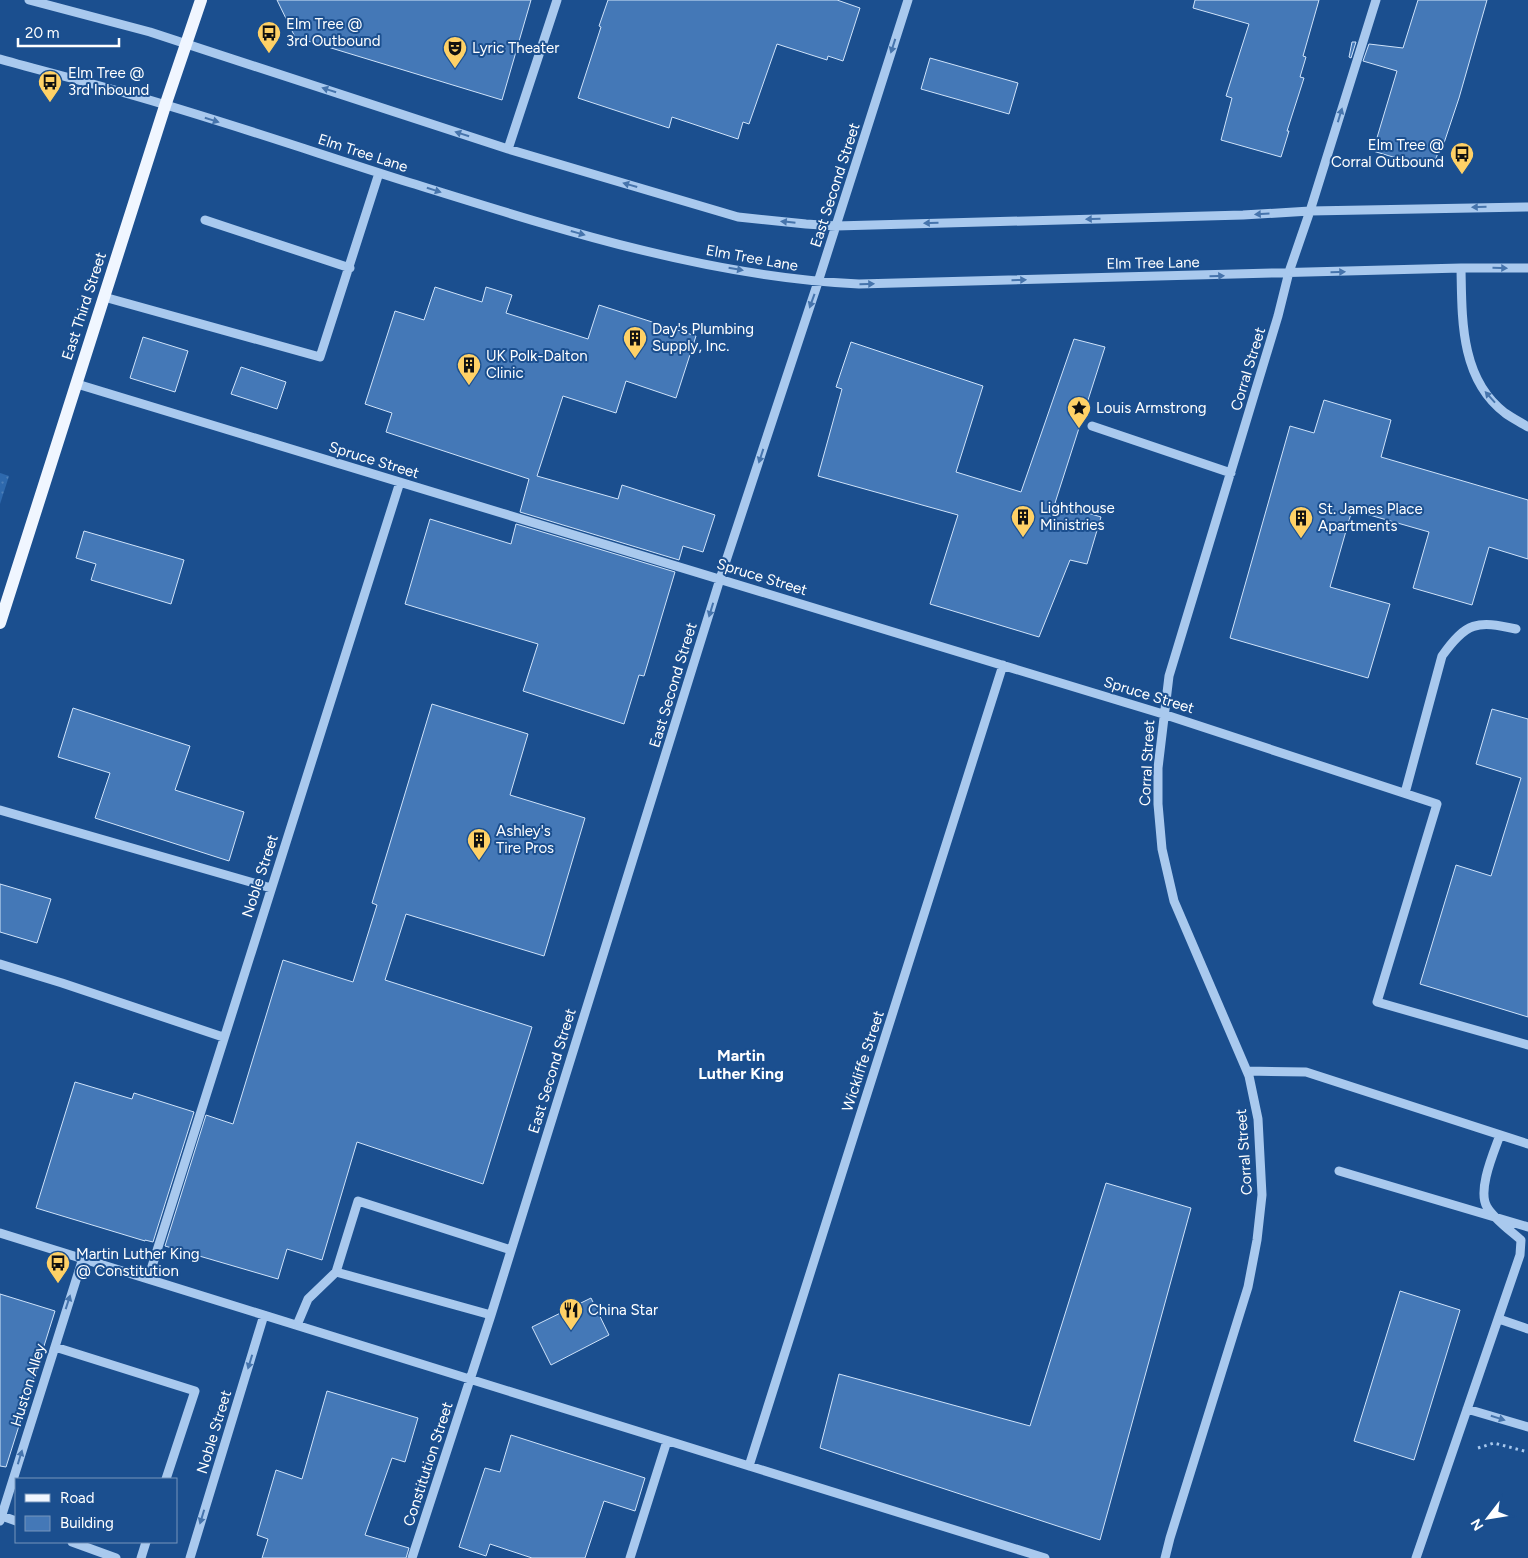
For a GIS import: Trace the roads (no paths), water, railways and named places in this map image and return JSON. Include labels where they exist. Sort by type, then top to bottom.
[{"type":"main road","name":"East Third Street","points":[[0,623],[165,106],[201,0]]},
{"type":"street","points":[[29,0],[150,32],[186,46],[508,149],[738,217],[836,226],[1528,207]]},
{"type":"street","points":[[508,149],[557,0]]},
{"type":"street","name":"East Second Street","points":[[470,1379],[720,579],[908,0]]},
{"type":"street","name":"Corral Street","points":[[1165,1558],[1248,1287],[1257,1240],[1262,1195],[1258,1119],[1247,1071],[1174,901],[1162,849],[1158,804],[1158,768],[1163,714],[1169,676],[1278,316],[1289,272],[1310,212],[1376,0]]},
{"type":"street","name":"Elm Tree Lane","points":[[0,59],[126,93],[490,208],[635,249],[709,265],[787,278],[818,282],[878,284],[1221,276],[1289,272],[1528,268]]},
{"type":"street","points":[[104,298],[320,357],[379,173]]},
{"type":"street","points":[[205,220],[350,268]]},
{"type":"street","points":[[1461,268],[1462,312],[1471,366],[1485,392],[1504,412],[1528,426]]},
{"type":"street","name":"Spruce Street","points":[[77,384],[1163,714],[1437,804],[1377,1002],[1528,1045]]},
{"type":"street","points":[[1092,426],[1231,473]]},
{"type":"street","name":"Noble Street","points":[[148,1279],[270,888],[400,482]]},
{"type":"street","points":[[1405,794],[1442,656],[1453,640],[1471,626],[1490,624],[1516,629]]},
{"type":"street","name":"Wickliffe Street","points":[[749,1466],[1003,665]]},
{"type":"street","points":[[0,810],[270,888]]},
{"type":"street","points":[[0,964],[223,1037]]},
{"type":"street","points":[[1247,1071],[1306,1072],[1528,1144]]},
{"type":"street","points":[[1416,1558],[1520,1256],[1521,1240],[1486,1206],[1484,1188],[1488,1169],[1500,1135]]},
{"type":"street","points":[[1339,1171],[1528,1227]]},
{"type":"street","points":[[297,1325],[308,1299],[336,1272],[358,1201],[511,1250]]},
{"type":"street","points":[[0,1233],[1045,1558]]},
{"type":"street","name":"Huston Alley","points":[[1,1518],[82,1258]]},
{"type":"street","points":[[336,1272],[490,1315]]},
{"type":"street","name":"Noble Street","points":[[190,1558],[264,1315]]},
{"type":"street","points":[[1499,1319],[1528,1328]]},
{"type":"street","points":[[54,1346],[195,1391],[166,1478]]},
{"type":"street","name":"Constitution Street","points":[[412,1558],[470,1379]]},
{"type":"street","points":[[1468,1408],[1528,1427]]},
{"type":"street","points":[[630,1558],[666,1440]]},
{"type":"street","points":[[1,1518],[15,1521]]},
{"type":"street","points":[[75,1543],[116,1558]]},
{"type":"street","points":[[141,1558],[146,1543]]},
{"type":"place","name":"Elm Tree @ 3rd Outbound","points":[[269,54]]},
{"type":"place","name":"Lyric Theater","points":[[455,69]]},
{"type":"place","name":"Elm Tree @ 3rd Inbound","points":[[50,103]]},
{"type":"place","name":"Elm Tree @ Corral Outbound","points":[[1462,175]]},
{"type":"place","name":"Day's Plumbing Supply, Inc.","points":[[635,359]]},
{"type":"place","name":"UK Polk-Dalton Clinic","points":[[469,386]]},
{"type":"place","name":"Louis Armstrong","points":[[1079,429]]},
{"type":"place","name":"Lighthouse Ministries","points":[[1023,538]]},
{"type":"place","name":"St. James Place Apartments","points":[[1301,539]]},
{"type":"place","name":"Ashley's Tire Pros","points":[[479,861]]},
{"type":"place","name":"Martin Luther King @ Constitution","points":[[58,1284]]},
{"type":"place","name":"China Star","points":[[571,1331]]},
{"type":"district","name":"Martin Luther King","points":[[741,1064]]}]
